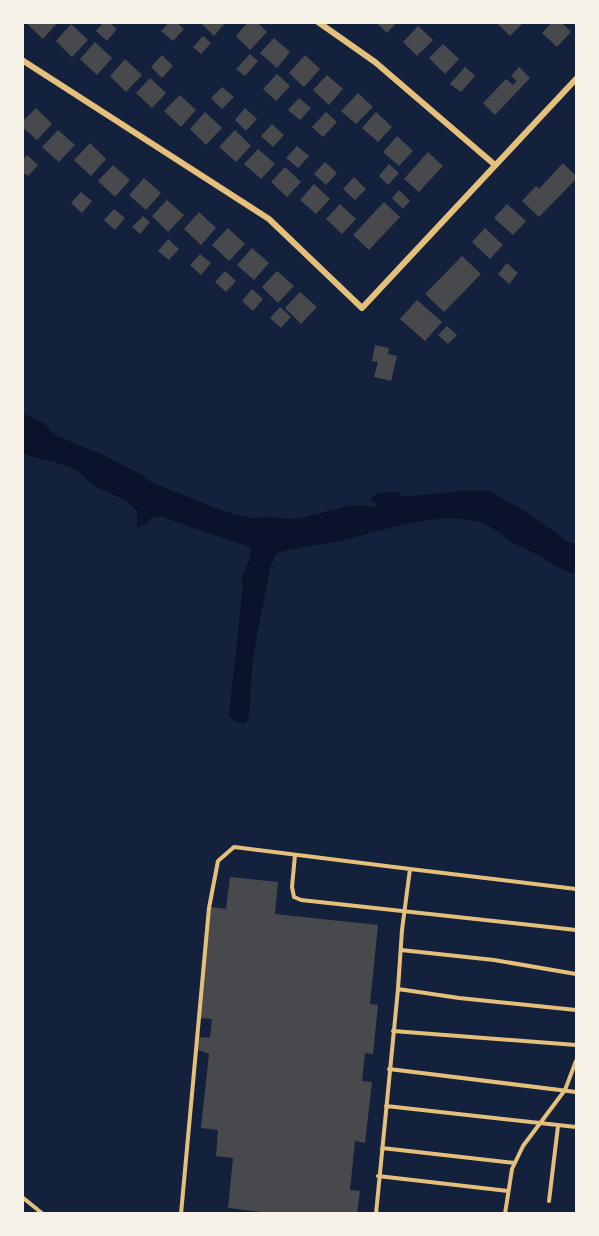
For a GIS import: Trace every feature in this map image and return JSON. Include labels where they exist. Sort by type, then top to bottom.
[{"type":"street","points":[[318,22],[375,62],[495,165]]},
{"type":"street","points":[[22,60],[269,219],[362,308],[576,79]]},
{"type":"lane","points":[[181,1214],[209,908],[218,861],[234,847],[576,889]]},
{"type":"lane","points":[[295,855],[292,887],[294,897],[300,900],[576,930]]},
{"type":"lane","points":[[376,1214],[410,869]]},
{"type":"lane","points":[[401,950],[494,960],[576,974]]},
{"type":"lane","points":[[398,989],[576,1010]]},
{"type":"lane","points":[[393,1031],[576,1045]]},
{"type":"lane","points":[[505,1214],[515,1163],[523,1146],[565,1090],[576,1061]]},
{"type":"lane","points":[[389,1069],[576,1092]]},
{"type":"lane","points":[[386,1107],[576,1127]]},
{"type":"lane","points":[[549,1201],[558,1125]]},
{"type":"lane","points":[[382,1148],[515,1163]]},
{"type":"lane","points":[[378,1176],[508,1191]]},
{"type":"lane","points":[[22,1197],[43,1214]]},
{"type":"water","points":[[22,413],[44,423],[55,435],[101,454],[151,482],[226,512],[251,518],[297,519],[352,505],[375,507],[378,504],[370,500],[377,493],[397,492],[404,497],[470,490],[489,491],[530,514],[568,542],[576,544],[576,575],[517,545],[486,525],[458,519],[405,524],[276,554],[270,568],[253,657],[249,717],[247,722],[240,723],[229,716],[243,584],[241,578],[250,559],[250,547],[159,516],[151,518],[138,529],[137,511],[125,501],[99,488],[74,469],[23,453]]},
{"type":"building","points":[[25,22],[58,22],[43,39]]},
{"type":"building","points":[[104,22],[109,22],[117,29],[107,41],[96,31]]},
{"type":"building","points":[[169,22],[176,22],[184,29],[173,41],[161,31]]},
{"type":"building","points":[[200,22],[226,22],[214,36]]},
{"type":"building","points":[[248,22],[257,22],[267,32],[250,50],[236,36]]},
{"type":"building","points":[[376,22],[397,22],[387,33]]},
{"type":"building","points":[[500,22],[524,22],[510,36],[498,24]]},
{"type":"building","points":[[552,22],[561,22],[571,32],[557,47],[542,33]]},
{"type":"building","points":[[71,24],[88,40],[72,57],[56,41]]},
{"type":"building","points":[[418,26],[433,40],[417,56],[403,42]]},
{"type":"building","points":[[203,36],[211,43],[201,54],[193,47]]},
{"type":"building","points":[[274,38],[290,52],[277,68],[260,53]]},
{"type":"building","points":[[95,42],[112,58],[97,75],[80,59]]},
{"type":"building","points":[[443,44],[459,59],[445,74],[429,58]]},
{"type":"building","points":[[250,54],[258,61],[245,76],[236,69]]},
{"type":"building","points":[[162,55],[173,66],[162,78],[151,67]]},
{"type":"building","points":[[305,55],[320,69],[304,87],[289,73]]},
{"type":"building","points":[[125,59],[142,75],[126,92],[110,76]]},
{"type":"building","points":[[465,67],[475,76],[461,92],[450,84]]},
{"type":"building","points":[[519,67],[530,78],[495,115],[483,103],[506,79],[513,85],[517,81],[511,76]]},
{"type":"building","points":[[277,74],[290,86],[276,101],[263,89]]},
{"type":"building","points":[[327,75],[343,89],[329,105],[313,90]]},
{"type":"building","points":[[150,78],[166,93],[152,108],[136,93]]},
{"type":"building","points":[[222,87],[234,97],[222,109],[211,98]]},
{"type":"building","points":[[358,93],[373,107],[356,124],[341,111]]},
{"type":"building","points":[[180,95],[196,110],[181,127],[164,111]]},
{"type":"building","points":[[299,98],[311,108],[300,120],[288,110]]},
{"type":"building","points":[[36,108],[52,124],[37,140],[22,127],[22,122]]},
{"type":"building","points":[[245,108],[257,119],[246,131],[235,120]]},
{"type":"building","points":[[205,112],[222,128],[206,145],[190,129]]},
{"type":"building","points":[[326,112],[337,122],[323,137],[312,127]]},
{"type":"building","points":[[376,112],[392,127],[378,142],[362,128]]},
{"type":"building","points":[[272,124],[284,135],[273,147],[261,136]]},
{"type":"building","points":[[58,130],[75,145],[59,162],[42,147]]},
{"type":"building","points":[[235,130],[251,146],[236,162],[219,147]]},
{"type":"building","points":[[397,136],[413,151],[399,166],[383,152]]},
{"type":"building","points":[[90,143],[106,159],[91,176],[74,160]]},
{"type":"building","points":[[297,146],[309,156],[298,168],[286,158]]},
{"type":"building","points":[[258,149],[275,164],[261,179],[244,164]]},
{"type":"building","points":[[428,152],[443,166],[419,192],[404,179]]},
{"type":"building","points":[[27,155],[38,165],[28,176],[22,172],[22,161]]},
{"type":"building","points":[[325,162],[337,173],[326,185],[314,174]]},
{"type":"building","points":[[563,163],[576,176],[576,179],[539,217],[522,201],[536,186],[539,189]]},
{"type":"building","points":[[389,164],[399,173],[388,185],[379,176]]},
{"type":"building","points":[[113,165],[130,180],[115,197],[98,181]]},
{"type":"building","points":[[285,167],[301,182],[287,197],[271,182]]},
{"type":"building","points":[[354,177],[366,189],[355,200],[343,189]]},
{"type":"building","points":[[144,178],[161,193],[146,210],[129,195]]},
{"type":"building","points":[[314,184],[330,199],[316,214],[300,200]]},
{"type":"building","points":[[399,190],[410,201],[403,209],[392,198]]},
{"type":"building","points":[[81,192],[92,201],[82,213],[71,203]]},
{"type":"building","points":[[167,200],[184,215],[168,232],[152,216]]},
{"type":"building","points":[[384,202],[400,217],[369,250],[353,235]]},
{"type":"building","points":[[340,204],[356,219],[342,234],[326,219]]},
{"type":"building","points":[[507,204],[526,221],[513,235],[494,218]]},
{"type":"building","points":[[114,209],[125,218],[115,230],[104,220]]},
{"type":"building","points":[[199,212],[216,228],[201,245],[184,229]]},
{"type":"building","points":[[143,216],[150,222],[140,234],[132,227]]},
{"type":"building","points":[[228,228],[245,244],[229,261],[212,245]]},
{"type":"building","points":[[485,228],[503,245],[490,259],[472,242]]},
{"type":"building","points":[[168,239],[179,249],[169,260],[158,251]]},
{"type":"building","points":[[252,248],[269,263],[254,280],[237,265]]},
{"type":"building","points":[[200,254],[211,263],[201,275],[190,265]]},
{"type":"building","points":[[462,256],[481,274],[444,312],[425,294]]},
{"type":"building","points":[[507,263],[518,273],[509,284],[498,274]]},
{"type":"building","points":[[225,271],[236,281],[226,292],[215,282]]},
{"type":"building","points":[[277,271],[294,286],[278,303],[262,287]]},
{"type":"building","points":[[252,289],[263,299],[253,311],[242,301]]},
{"type":"building","points":[[300,292],[317,307],[301,324],[285,308]]},
{"type":"building","points":[[417,300],[442,322],[425,341],[400,319]]},
{"type":"building","points":[[280,307],[291,317],[281,328],[270,318]]},
{"type":"building","points":[[447,326],[457,335],[448,344],[438,335]]},
{"type":"building","points":[[375,345],[389,348],[388,354],[397,356],[391,381],[374,377],[378,362],[372,361]]},
{"type":"building","points":[[230,877],[278,882],[275,914],[378,925],[370,1004],[378,1005],[373,1054],[365,1053],[362,1081],[372,1082],[365,1143],[355,1141],[350,1190],[360,1191],[357,1214],[278,1214],[228,1208],[233,1158],[216,1156],[218,1130],[201,1128],[209,1054],[198,1050],[199,1037],[210,1038],[212,1019],[199,1018],[211,907],[226,909]]}]
